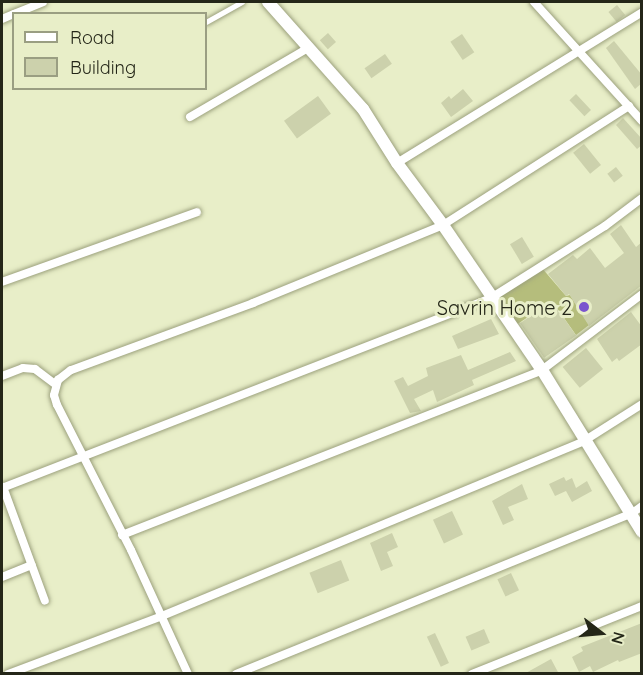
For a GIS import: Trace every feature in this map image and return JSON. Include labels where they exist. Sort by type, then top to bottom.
[{"type":"street","points":[[19,12],[44,2]]},
{"type":"street","points":[[534,2],[642,121]]},
{"type":"street","points":[[271,3],[363,109],[397,163],[443,225],[542,370],[642,532]]},
{"type":"street","points":[[397,163],[642,12]]},
{"type":"street","points":[[189,117],[309,48]]},
{"type":"street","points":[[188,674],[162,616],[57,405],[58,380],[71,370],[253,303],[443,225],[628,106]]},
{"type":"street","points":[[45,601],[2,488],[491,298],[605,226],[642,198]]},
{"type":"street","points":[[2,282],[197,212]]},
{"type":"street","points":[[122,535],[542,370],[642,294]]},
{"type":"street","points":[[2,376],[23,368],[35,369],[56,386]]},
{"type":"street","points":[[8,674],[162,616],[584,441],[642,404]]},
{"type":"street","points":[[236,674],[631,514],[642,506]]},
{"type":"street","points":[[2,577],[32,565]]},
{"type":"street","points":[[472,674],[642,606]]},
{"type":"lane","points":[[207,21],[242,2]]},
{"type":"green space","points":[[541,267],[566,296],[570,295],[589,325],[576,335],[552,301],[513,327],[491,298]]},
{"type":"building","points":[[617,5],[625,15],[617,22],[608,12]]},
{"type":"building","points":[[328,33],[336,42],[328,49],[320,40]]},
{"type":"building","points":[[462,34],[474,52],[463,60],[450,42]]},
{"type":"building","points":[[614,41],[642,75],[642,83],[635,89],[606,48]]},
{"type":"building","points":[[385,54],[392,64],[371,78],[365,68]]},
{"type":"building","points":[[463,89],[473,101],[451,117],[441,103],[449,96],[451,99]]},
{"type":"building","points":[[576,94],[591,110],[584,116],[569,100]]},
{"type":"building","points":[[318,96],[331,114],[297,138],[284,121]]},
{"type":"building","points":[[623,118],[642,139],[642,145],[637,149],[616,125]]},
{"type":"building","points":[[584,144],[601,165],[590,174],[573,153]]},
{"type":"building","points":[[616,167],[623,176],[614,182],[607,174]]},
{"type":"building","points":[[621,225],[636,247],[642,242],[642,285],[589,326],[569,294],[566,296],[548,274],[573,255],[577,259],[590,248],[605,268],[624,253],[610,234]]},
{"type":"building","points":[[522,237],[534,257],[522,264],[510,244]]},
{"type":"building","points":[[552,301],[576,335],[544,358],[520,323]]},
{"type":"building","points":[[631,312],[642,327],[642,344],[619,361],[617,358],[612,362],[597,339]]},
{"type":"building","points":[[491,319],[499,334],[458,349],[452,336]]},
{"type":"building","points":[[586,348],[603,369],[580,388],[563,367]]},
{"type":"building","points":[[510,352],[516,361],[472,380],[474,385],[437,402],[433,390],[414,399],[421,411],[410,413],[394,381],[403,377],[408,386],[428,376],[426,368],[461,355],[468,370]]},
{"type":"building","points":[[564,477],[566,481],[572,478],[576,488],[587,481],[592,491],[572,502],[566,491],[555,496],[549,484]]},
{"type":"building","points":[[522,484],[528,499],[508,507],[514,520],[503,525],[492,501]]},
{"type":"building","points":[[452,511],[463,535],[444,543],[433,520]]},
{"type":"building","points":[[392,533],[398,547],[387,552],[393,566],[381,571],[370,543]]},
{"type":"building","points":[[341,560],[349,580],[318,593],[309,573]]},
{"type":"building","points":[[511,573],[519,590],[505,597],[497,579]]},
{"type":"building","points":[[642,623],[642,653],[619,662],[618,660],[593,672],[590,666],[579,672],[572,657],[583,651],[581,647]]},
{"type":"building","points":[[484,629],[490,643],[471,651],[466,637]]},
{"type":"building","points":[[435,633],[449,663],[441,667],[427,637]]},
{"type":"building","points":[[551,659],[559,674],[524,674]]},
{"type":"place","name":"Savrin Home 2","points":[[584,307]]}]
